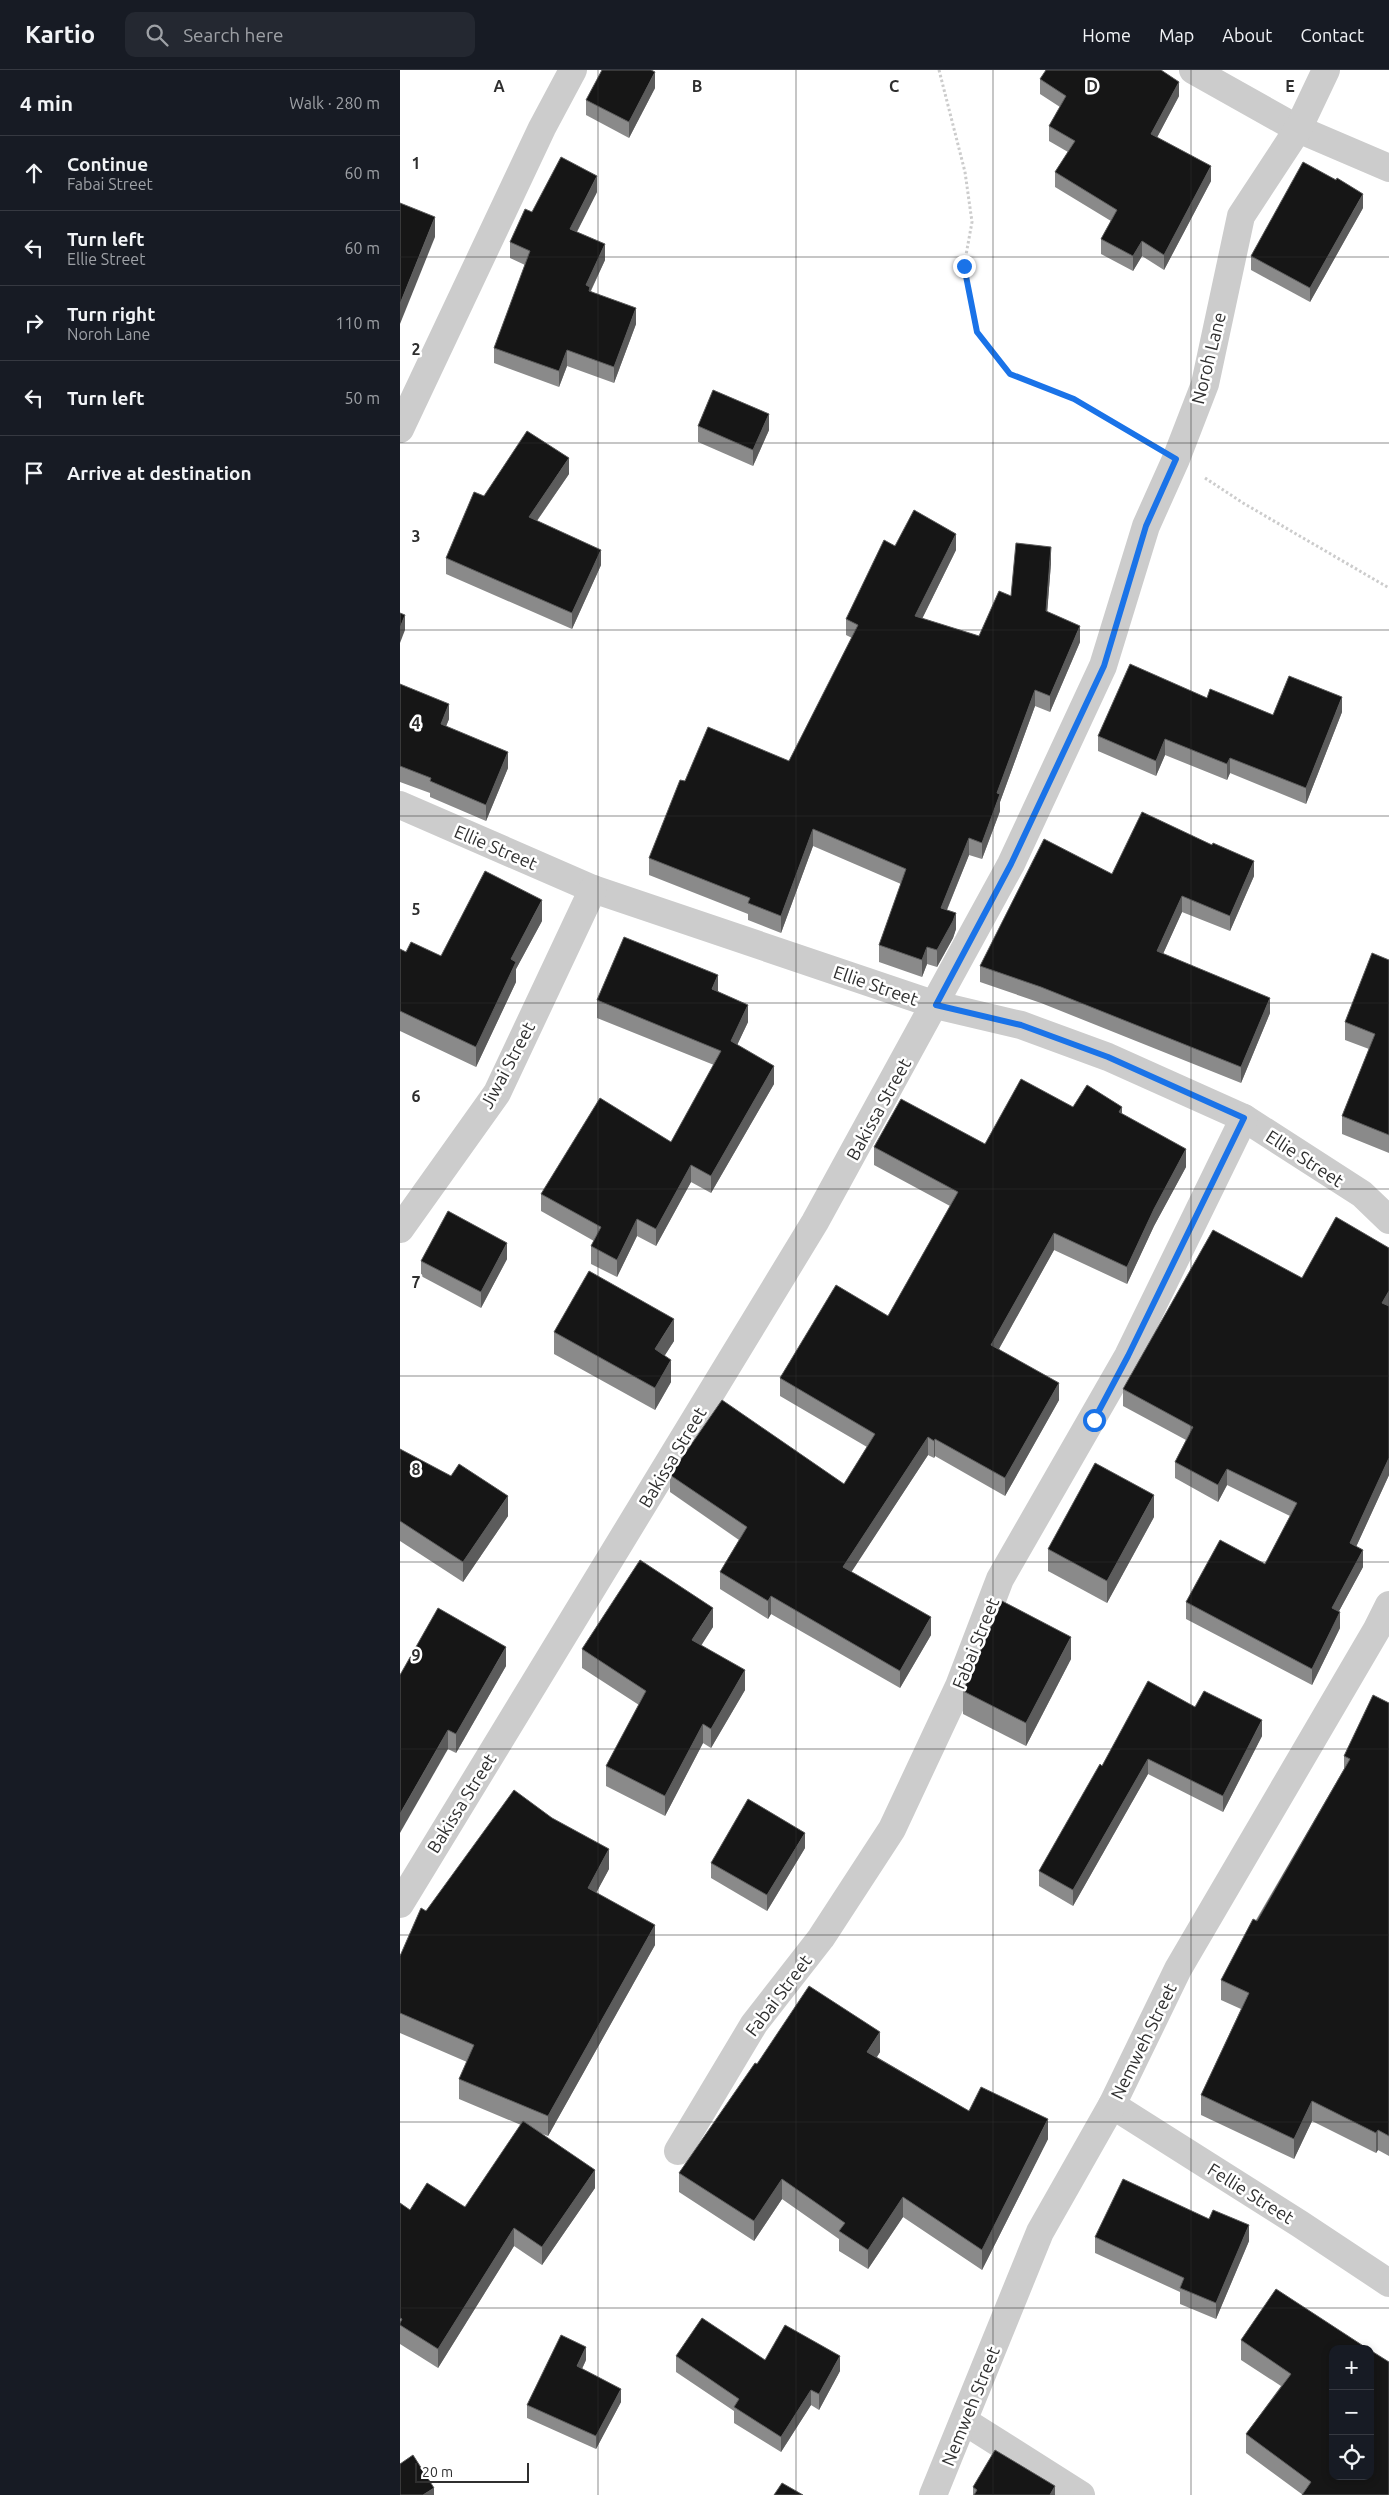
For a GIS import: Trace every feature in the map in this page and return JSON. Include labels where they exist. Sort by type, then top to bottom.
[{"type":"street","points":[[400,429],[542,128],[573,70]]},
{"type":"street","points":[[1194,70],[1298,128],[1389,168]]},
{"type":"street","name":"Noroh Lane","points":[[936,1005],[1011,864],[1104,666],[1146,526],[1176,459],[1204,384],[1241,216],[1298,128],[1326,70]]},
{"type":"street","name":"Ellie Street","points":[[400,805],[593,889],[936,1005],[1021,1025],[1100,1053],[1244,1118],[1362,1194],[1389,1220]]},
{"type":"street","name":"Jiwai Street","points":[[400,1229],[497,1093],[593,889]]},
{"type":"street","name":"Bakissa Street","points":[[400,1904],[815,1222],[936,1005]]},
{"type":"street","name":"Fabai Street","points":[[678,2150],[754,2024],[821,1938],[892,1829],[959,1686],[1000,1579],[1128,1356],[1244,1118]]},
{"type":"street","name":"Nemweh Street","points":[[933,2495],[1040,2232],[1112,2105],[1178,1969],[1377,1629],[1389,1605]]},
{"type":"street","name":"Fellie Street","points":[[1112,2105],[1300,2224],[1389,2283]]},
{"type":"street","points":[[964,2421],[1081,2495]]},
{"type":"path","points":[[939,70],[965,172],[972,222],[964,266],[977,332],[1010,374],[1074,399],[1176,459],[1243,503],[1389,588]]},
{"type":"building","points":[[602,70],[651,70],[655,72],[629,122],[586,100]]},
{"type":"building","points":[[1046,70],[1161,70],[1179,82],[1151,134],[1211,166],[1164,255],[1142,241],[1133,256],[1101,239],[1117,210],[1055,172],[1075,141],[1049,126],[1066,96],[1040,79]]},
{"type":"building","points":[[561,157],[597,176],[570,229],[605,244],[586,285],[590,287],[589,291],[636,308],[614,367],[567,350],[559,371],[494,348],[530,251],[510,242],[525,209],[532,212]]},
{"type":"building","points":[[1303,162],[1336,180],[1337,178],[1363,194],[1310,288],[1251,256]]},
{"type":"building","points":[[400,203],[435,217],[400,304]]},
{"type":"building","points":[[713,390],[769,414],[753,450],[698,426]]},
{"type":"building","points":[[527,431],[569,458],[529,517],[601,550],[572,613],[446,558],[474,492],[484,496]]},
{"type":"building","points":[[914,510],[956,534],[915,616],[979,636],[999,591],[1011,596],[1016,543],[1051,547],[1046,611],[1080,626],[1050,696],[1035,690],[997,793],[1000,794],[982,843],[969,838],[941,908],[956,913],[953,921],[937,950],[927,947],[922,960],[879,945],[906,869],[813,829],[781,916],[748,903],[750,898],[649,858],[680,780],[685,781],[708,727],[789,761],[858,625],[846,619],[884,540],[895,546]]},
{"type":"building","points":[[400,613],[405,615],[400,628]]},
{"type":"building","points":[[1130,664],[1207,698],[1210,689],[1273,715],[1289,676],[1342,697],[1306,788],[1230,758],[1227,764],[1165,739],[1156,761],[1098,736]]},
{"type":"building","points":[[400,684],[449,704],[441,724],[508,752],[486,805],[430,781],[431,778],[400,766]]},
{"type":"building","points":[[1142,812],[1212,845],[1213,843],[1254,861],[1230,916],[1182,896],[1157,951],[1270,998],[1241,1067],[1041,987],[980,966],[1044,839],[1112,874]]},
{"type":"building","points":[[485,871],[542,900],[511,959],[516,962],[476,1047],[400,1011],[400,949],[406,952],[411,942],[441,956]]},
{"type":"building","points":[[624,937],[718,975],[712,989],[748,1005],[731,1041],[774,1066],[711,1176],[691,1165],[656,1229],[637,1219],[617,1260],[591,1246],[601,1227],[541,1194],[600,1098],[671,1142],[721,1051],[597,1000]]},
{"type":"building","points":[[1372,953],[1389,960],[1389,1135],[1342,1116],[1375,1034],[1345,1022]]},
{"type":"building","points":[[1021,1079],[1073,1107],[1087,1085],[1122,1107],[1119,1112],[1186,1149],[1154,1209],[1127,1267],[1054,1233],[991,1345],[1059,1383],[1005,1478],[935,1439],[934,1441],[928,1437],[843,1567],[931,1617],[900,1671],[771,1596],[768,1601],[720,1572],[747,1527],[670,1475],[722,1400],[844,1484],[875,1434],[780,1378],[836,1285],[888,1316],[958,1192],[874,1147],[901,1099],[985,1144]]},
{"type":"building","points":[[448,1211],[507,1243],[481,1292],[421,1261]]},
{"type":"building","points":[[1336,1217],[1389,1248],[1389,1291],[1382,1303],[1389,1306],[1389,1458],[1350,1543],[1363,1550],[1332,1608],[1340,1612],[1312,1669],[1186,1602],[1220,1540],[1265,1564],[1297,1503],[1227,1469],[1218,1485],[1175,1462],[1193,1427],[1123,1389],[1213,1230],[1302,1278]]},
{"type":"building","points":[[589,1271],[674,1319],[655,1349],[671,1360],[655,1388],[554,1332]]},
{"type":"building","points":[[400,1449],[451,1476],[459,1464],[508,1496],[463,1562],[400,1521]]},
{"type":"building","points":[[1095,1463],[1154,1495],[1107,1581],[1048,1549]]},
{"type":"building","points":[[640,1560],[713,1608],[692,1640],[745,1670],[711,1729],[703,1724],[665,1796],[606,1766],[646,1691],[582,1649]]},
{"type":"building","points":[[1002,1601],[1071,1637],[1026,1723],[963,1691]]},
{"type":"building","points":[[438,1608],[506,1647],[456,1734],[448,1730],[400,1814],[400,1675]]},
{"type":"building","points":[[1148,1681],[1195,1707],[1204,1691],[1262,1720],[1223,1796],[1148,1759],[1073,1890],[1039,1871],[1100,1764],[1102,1766]]},
{"type":"building","points":[[1373,1695],[1389,1703],[1389,2136],[1378,2130],[1376,2133],[1312,2101],[1294,2139],[1201,2095],[1249,1993],[1221,1980],[1253,1919],[1257,1921],[1350,1759],[1344,1756]]},
{"type":"building","points":[[514,1790],[552,1818],[609,1849],[588,1888],[655,1925],[548,2116],[459,2079],[474,2045],[400,2013],[400,1956],[421,1908],[426,1911]]},
{"type":"building","points":[[748,1799],[805,1833],[767,1895],[711,1863]]},
{"type":"building","points":[[809,1986],[880,2032],[867,2052],[969,2111],[981,2087],[1048,2119],[982,2250],[903,2197],[868,2250],[839,2231],[845,2223],[782,2179],[754,2221],[679,2173],[755,2063],[757,2064]]},
{"type":"building","points":[[523,2121],[595,2170],[542,2247],[514,2228],[438,2349],[400,2325],[402,2319],[400,2318],[400,2203],[410,2210],[427,2183],[465,2207]]},
{"type":"building","points":[[1123,2179],[1209,2219],[1213,2210],[1249,2225],[1216,2303],[1180,2288],[1184,2278],[1095,2237]]},
{"type":"building","points":[[1276,2289],[1362,2345],[1329,2345],[1329,2480],[1374,2480],[1374,2353],[1389,2362],[1389,2495],[1302,2495],[1311,2482],[1246,2434],[1291,2374],[1241,2340]]},
{"type":"building","points":[[702,2318],[765,2360],[785,2325],[840,2356],[819,2394],[811,2390],[781,2437],[734,2407],[739,2399],[676,2356]]},
{"type":"building","points":[[561,2335],[586,2347],[577,2366],[621,2389],[596,2436],[527,2405]]},
{"type":"building","points":[[995,2450],[1055,2486],[1050,2495],[974,2495],[977,2490],[973,2487]]},
{"type":"building","points":[[413,2455],[434,2488],[423,2495],[400,2495],[400,2464]]},
{"type":"building","points":[[782,2483],[803,2495],[774,2495]]},
{"type":"route","points":[[964,266],[977,332],[1010,374],[1074,399],[1176,459],[1146,526],[1104,666],[1011,864],[936,1005],[1021,1025],[1108,1057],[1244,1118],[1128,1356],[1094,1420]]}]
